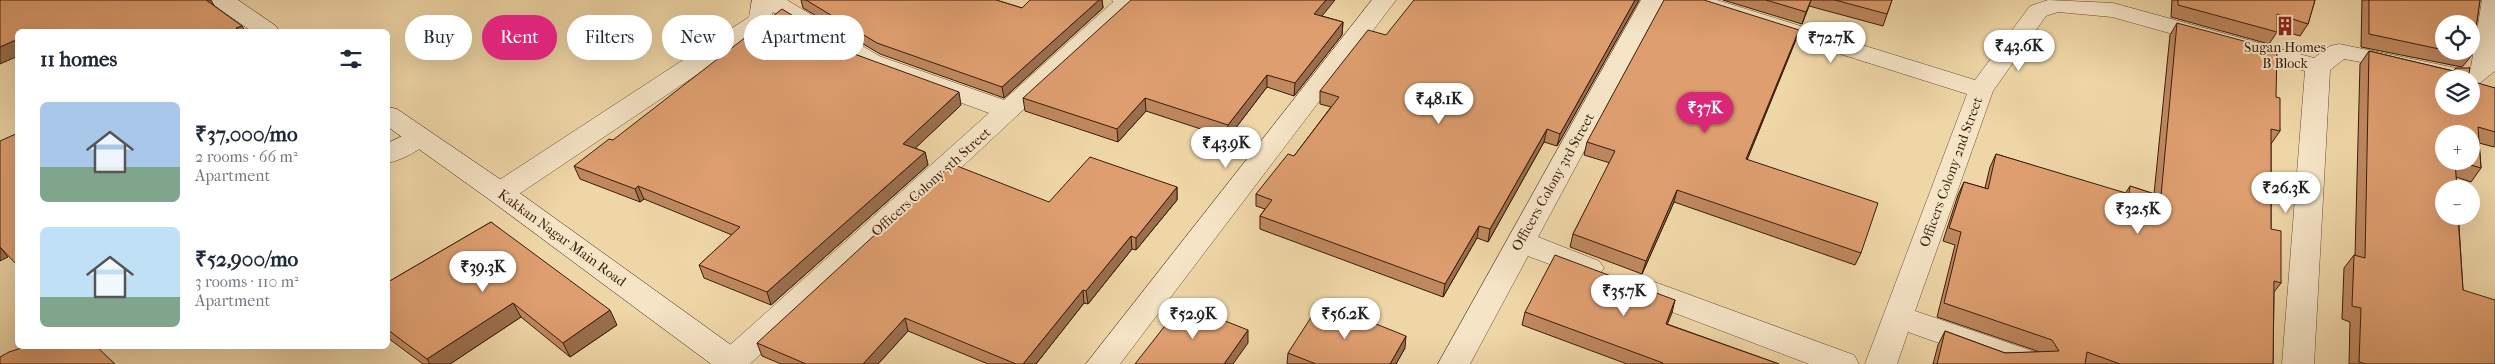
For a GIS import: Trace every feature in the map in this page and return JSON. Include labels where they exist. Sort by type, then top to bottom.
[{"type":"street","points":[[222,0],[264,29]]},
{"type":"street","points":[[500,193],[741,34],[760,20],[764,0]]},
{"type":"street","points":[[771,0],[870,61],[1009,111]]},
{"type":"street","name":"Officers Colony 5th Street","points":[[733,363],[1125,4],[1124,0]]},
{"type":"street","points":[[1102,364],[1384,0]]},
{"type":"street","name":"Officers Colony 3rd Street","points":[[1454,364],[1653,0]]},
{"type":"street","points":[[1693,0],[1981,90]]},
{"type":"street","points":[[2298,364],[2318,67],[2339,51],[2379,58],[2446,75],[2471,78],[2483,70],[2494,0]]},
{"type":"street","name":"Officers Colony 2nd Street","points":[[1881,364],[1981,90],[2038,11],[2056,5],[2116,5],[2318,67]]},
{"type":"street","name":"Kakkan Nagar Main Road","points":[[390,116],[500,193],[733,363]]},
{"type":"street","points":[[390,153],[419,137]]},
{"type":"street","points":[[1521,242],[1843,364]]},
{"type":"street","points":[[1898,317],[2033,364]]},
{"type":"building","points":[[0,0],[206,0],[242,26],[236,28],[237,29],[15,29],[15,40],[0,47]]},
{"type":"building","points":[[806,0],[996,0],[1022,8],[1030,0],[1099,0],[1002,87],[877,43],[864,35],[864,15],[831,15]]},
{"type":"building","points":[[1131,0],[1326,0],[1314,14],[1343,22],[1295,83],[1267,75],[1228,125],[1145,98],[1117,129],[1023,98]]},
{"type":"building","points":[[1414,0],[1635,0],[1560,134],[1547,129],[1490,229],[1479,226],[1445,284],[1260,216],[1272,200],[1256,194],[1288,154],[1294,156],[1339,97],[1320,91],[1368,30],[1386,35]]},
{"type":"building","points":[[1664,0],[1704,0],[1799,30],[1746,159],[1878,203],[1861,253],[1677,190],[1646,261],[1573,234],[1615,151],[1587,142]]},
{"type":"building","points":[[1766,0],[1811,0],[1806,12]]},
{"type":"building","points":[[1835,0],[1892,0],[1887,14]]},
{"type":"building","points":[[2178,0],[2315,0],[2308,24],[2277,14],[2277,32],[2178,5]]},
{"type":"building","points":[[2369,0],[2480,0],[2478,15],[2435,15],[2435,48],[2369,34]]},
{"type":"building","points":[[782,9],[792,15],[774,15]]},
{"type":"building","points":[[2177,23],[2277,50],[2276,97],[2280,98],[2280,131],[2271,129],[2271,229],[2281,231],[2281,283],[2274,281],[2273,364],[2120,364],[2087,352],[2085,364],[1937,364],[1945,331],[2005,353],[2059,351],[2052,340],[1944,303],[1961,232],[1949,228],[1964,182],[1988,189],[1996,154],[2129,194],[2130,186],[2161,196]]},
{"type":"building","points":[[744,38],[744,60],[864,60],[864,58],[959,92],[903,144],[925,152],[767,292],[699,265],[740,227],[638,186],[635,189],[574,166],[609,139],[613,140],[716,60],[734,60],[734,46]]},
{"type":"building","points":[[2369,51],[2449,70],[2435,70],[2435,115],[2480,115],[2480,84],[2495,88],[2495,132],[2480,128],[2480,125],[2435,125],[2435,170],[2456,170],[2456,180],[2435,180],[2435,225],[2459,225],[2463,290],[2495,300],[2495,364],[2366,364],[2359,362],[2361,308],[2352,306],[2354,255],[2365,258]]},
{"type":"building","points":[[2456,68],[2470,68],[2470,70],[2454,70]]},
{"type":"building","points":[[15,134],[15,263],[0,247],[0,141]]},
{"type":"building","points":[[1090,157],[1177,187],[1136,238],[1131,236],[1086,291],[1083,290],[1023,364],[1016,364],[905,318],[863,364],[806,364],[757,343],[952,164],[1049,202]]},
{"type":"building","points":[[491,222],[610,310],[563,343],[513,303],[427,359],[390,331],[390,281]]},
{"type":"building","points":[[1555,255],[1675,300],[1666,324],[1779,364],[1662,364],[1525,312]]},
{"type":"building","points":[[1321,302],[1406,336],[1390,364],[1316,364],[1288,353]]},
{"type":"building","points":[[1182,304],[1248,330],[1224,364],[1135,364]]},
{"type":"building","points":[[18,349],[99,349],[115,364],[0,364],[0,357]]},
{"type":"place","name":"Sugan Homes B Block","points":[[2285,26]]}]
